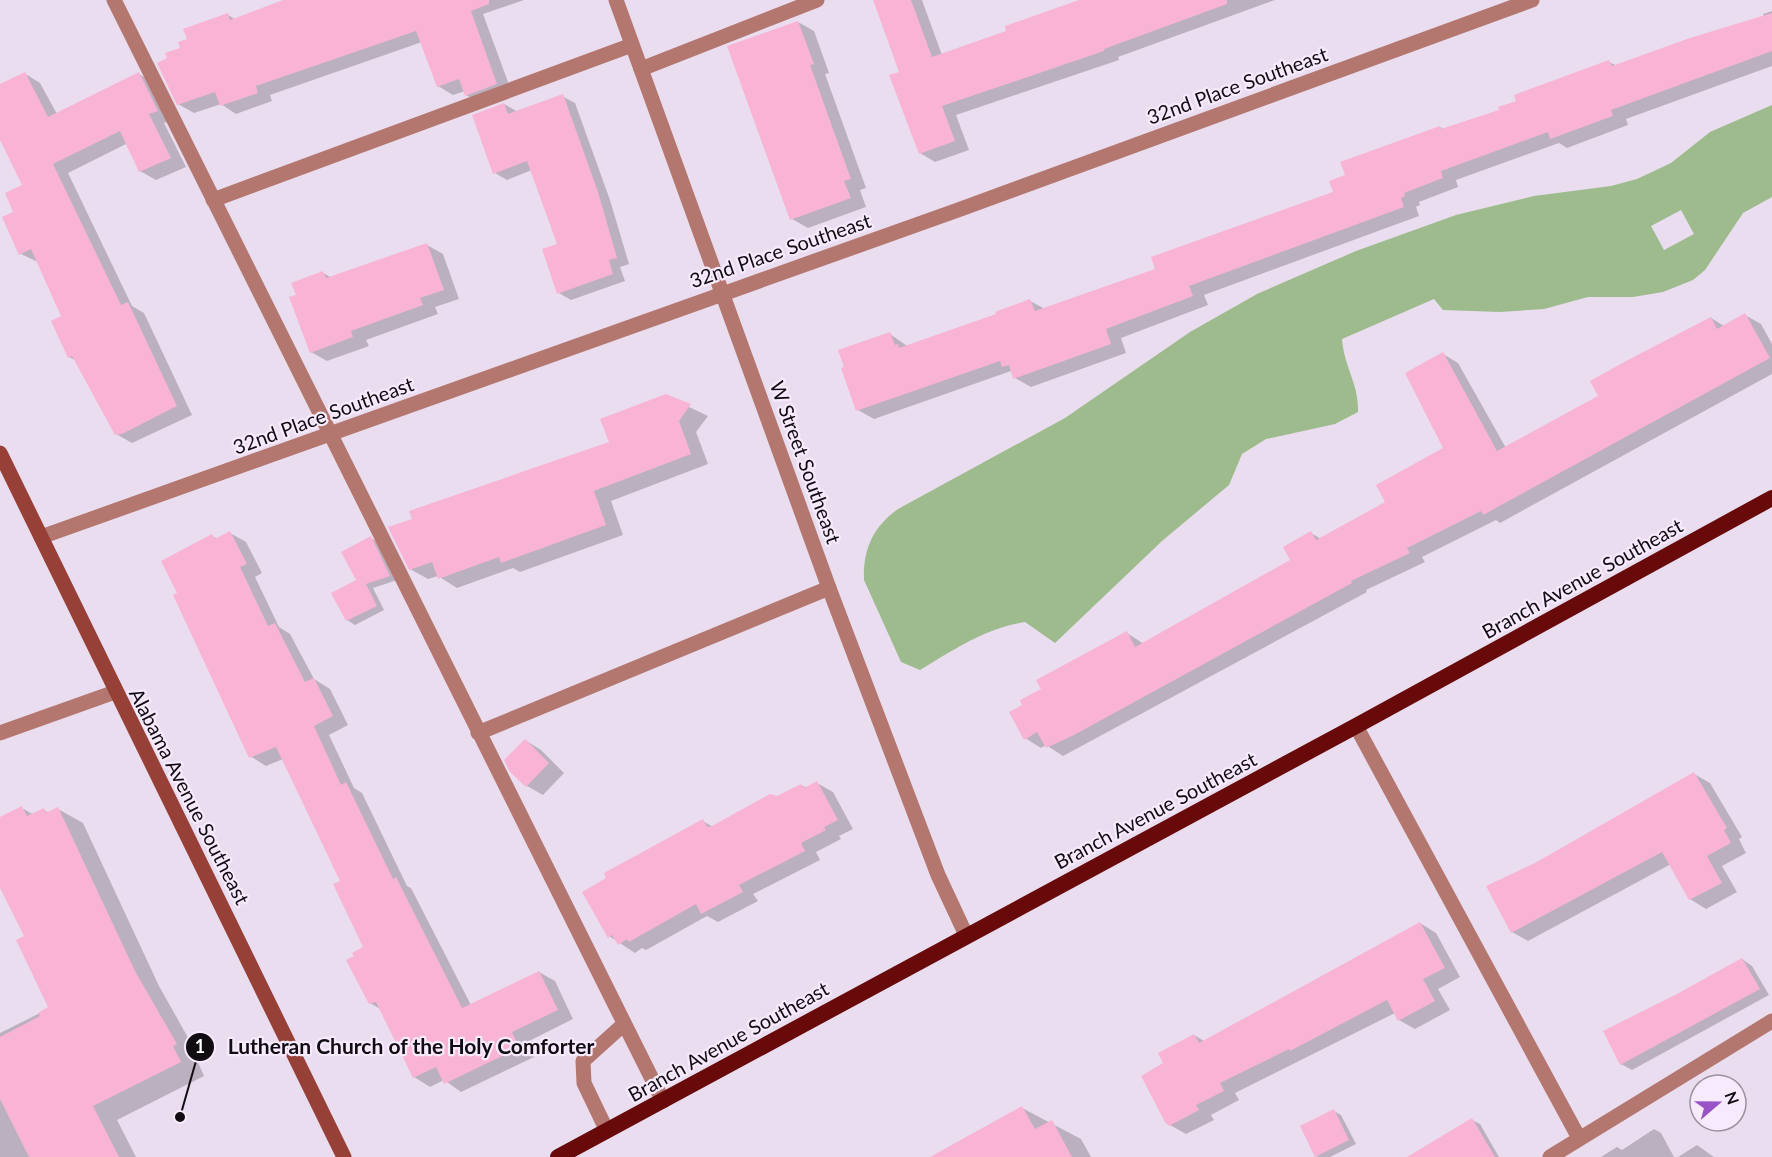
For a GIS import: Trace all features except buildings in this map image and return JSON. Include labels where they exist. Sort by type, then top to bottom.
[{"type":"highway","name":"Branch Avenue Southeast","points":[[558,1157],[1356,726],[1772,498]]},
{"type":"main road","name":"Alabama Avenue Southeast","points":[[0,453],[344,1157]]},
{"type":"street","points":[[114,0],[329,436],[663,1101]]},
{"type":"street","name":"W Street Southeast","points":[[616,0],[829,588],[938,875],[966,935]]},
{"type":"street","points":[[641,69],[817,0]]},
{"type":"street","name":"32nd Place Southeast","points":[[40,537],[329,436],[722,292],[958,210],[1533,0]]},
{"type":"street","points":[[213,200],[632,45]]},
{"type":"street","points":[[478,733],[829,588]]},
{"type":"street","points":[[0,733],[115,692]]},
{"type":"street","points":[[1356,726],[1579,1138]]},
{"type":"street","points":[[1550,1157],[1772,1022]]},
{"type":"street","points":[[607,1131],[584,1083],[583,1061],[624,1024]]},
{"type":"green space","points":[[1772,105],[1772,197],[1743,213],[1705,270],[1693,280],[1663,292],[1633,297],[1588,297],[1544,309],[1500,312],[1443,310],[1434,299],[1342,339],[1358,402],[1358,412],[1335,424],[1266,439],[1242,454],[1229,485],[1162,541],[1055,643],[1025,622],[983,635],[920,670],[901,662],[864,580],[865,558],[871,540],[882,523],[898,509],[1065,418],[1190,332],[1257,294],[1356,251],[1456,215],[1534,196],[1611,186],[1637,179],[1671,163],[1710,132]],"holes":[[[1681,210],[1694,234],[1664,250],[1651,226]]]},
{"type":"place","name":"Lutheran Church of the Holy Comforter","points":[[180,1117]]}]
